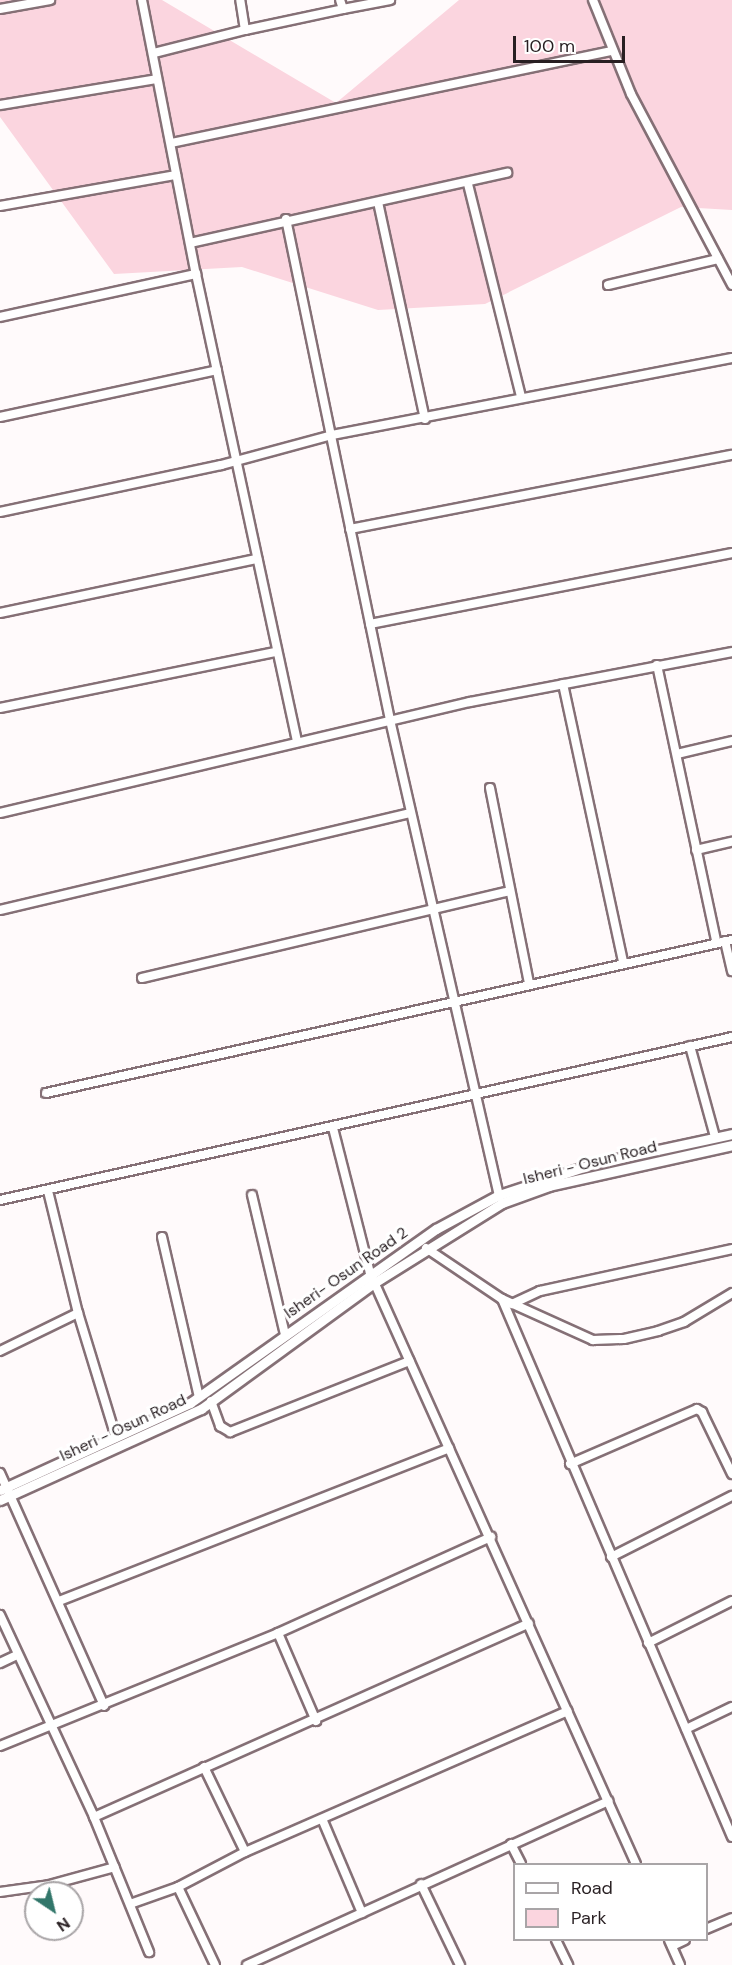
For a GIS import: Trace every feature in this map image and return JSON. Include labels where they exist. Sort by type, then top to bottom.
[{"type":"main road","name":"Isheri- Osun Road 2","points":[[6,1491],[199,1397],[370,1273],[436,1229],[499,1195],[593,1164],[732,1134]]},
{"type":"main road","name":"Isheri - Osun Road","points":[[0,1500],[6,1491],[156,1432],[211,1401],[374,1283],[426,1248],[502,1203],[549,1186],[732,1145]]},
{"type":"street","points":[[0,9],[50,0]]},
{"type":"street","points":[[142,0],[196,274],[297,742]]},
{"type":"street","points":[[240,0],[245,30]]},
{"type":"street","points":[[340,0],[343,9]]},
{"type":"street","points":[[154,53],[245,30],[390,0]]},
{"type":"street","points":[[592,0],[611,51],[732,285]]},
{"type":"street","points":[[171,143],[611,51]]},
{"type":"street","points":[[0,105],[157,79]]},
{"type":"street","points":[[190,243],[286,219],[468,184],[507,174]]},
{"type":"street","points":[[0,206],[176,175]]},
{"type":"street","points":[[468,184],[521,397]]},
{"type":"street","points":[[378,202],[425,419]]},
{"type":"street","points":[[286,219],[390,720],[473,1092],[499,1195]]},
{"type":"street","points":[[608,285],[718,259]]},
{"type":"street","points":[[0,317],[196,274]]},
{"type":"street","points":[[0,512],[236,460],[332,435],[425,419],[521,397],[732,358]]},
{"type":"street","points":[[0,417],[217,370]]},
{"type":"street","points":[[350,529],[732,455]]},
{"type":"street","points":[[370,624],[732,553]]},
{"type":"street","points":[[0,612],[257,559]]},
{"type":"street","points":[[0,708],[276,652]]},
{"type":"street","points":[[0,813],[390,720],[657,665],[732,652]]},
{"type":"street","points":[[657,665],[696,850],[732,970]]},
{"type":"street","points":[[563,684],[623,961]]},
{"type":"street","points":[[677,754],[732,741]]},
{"type":"street","points":[[490,788],[529,984]]},
{"type":"street","points":[[0,910],[411,813]]},
{"type":"street","points":[[696,850],[732,842]]},
{"type":"street","points":[[142,978],[510,891]]},
{"type":"street","points":[[46,1093],[453,1002],[623,961],[724,941]]},
{"type":"street","points":[[0,1200],[333,1128],[473,1092],[732,1037]]},
{"type":"street","points":[[690,1046],[715,1137]]},
{"type":"street","points":[[333,1128],[374,1283],[530,1623],[636,1863]]},
{"type":"street","points":[[48,1191],[78,1313],[116,1437]]},
{"type":"street","points":[[252,1195],[285,1335]]},
{"type":"street","points":[[162,1238],[199,1397]]},
{"type":"street","points":[[426,1248],[502,1299],[593,1340],[624,1339],[684,1322],[732,1293]]},
{"type":"street","points":[[512,1304],[540,1291],[732,1249]]},
{"type":"street","points":[[502,1299],[570,1464],[648,1643],[728,1815],[732,1837]]},
{"type":"street","points":[[0,1351],[78,1313]]},
{"type":"street","points":[[211,1401],[220,1425],[230,1432],[410,1361]]},
{"type":"street","points":[[570,1464],[697,1409],[702,1412],[732,1474]]},
{"type":"street","points":[[58,1601],[449,1448]]},
{"type":"street","points":[[0,1473],[6,1491],[104,1706]]},
{"type":"street","points":[[611,1557],[732,1496]]},
{"type":"street","points":[[0,1746],[104,1706],[278,1633],[491,1537]]},
{"type":"street","points":[[648,1643],[732,1601]]},
{"type":"street","points":[[0,1615],[94,1817],[149,1952]]},
{"type":"street","points":[[94,1817],[204,1767],[316,1721],[530,1623]]},
{"type":"street","points":[[278,1633],[316,1721]]},
{"type":"street","points":[[0,1663],[17,1655]]},
{"type":"street","points":[[686,1728],[732,1707]]},
{"type":"street","points":[[130,1904],[178,1887],[245,1852],[323,1821],[568,1711]]},
{"type":"street","points":[[204,1767],[245,1852]]},
{"type":"street","points":[[247,1965],[608,1800]]},
{"type":"street","points":[[323,1821],[362,1913]]},
{"type":"street","points":[[511,1844],[520,1863]]},
{"type":"street","points":[[0,1892],[49,1885],[115,1867]]},
{"type":"street","points":[[421,1884],[460,1965]]},
{"type":"street","points":[[178,1887],[215,1965]]},
{"type":"street","points":[[708,1928],[732,1918]]},
{"type":"street","points":[[556,1941],[567,1965]]},
{"type":"street","points":[[670,1943],[680,1965]]},
{"type":"green space","points":[[0,0],[162,0],[336,103],[459,0],[732,0],[732,210],[681,207],[485,304],[378,310],[242,267],[114,274],[0,117]]}]
